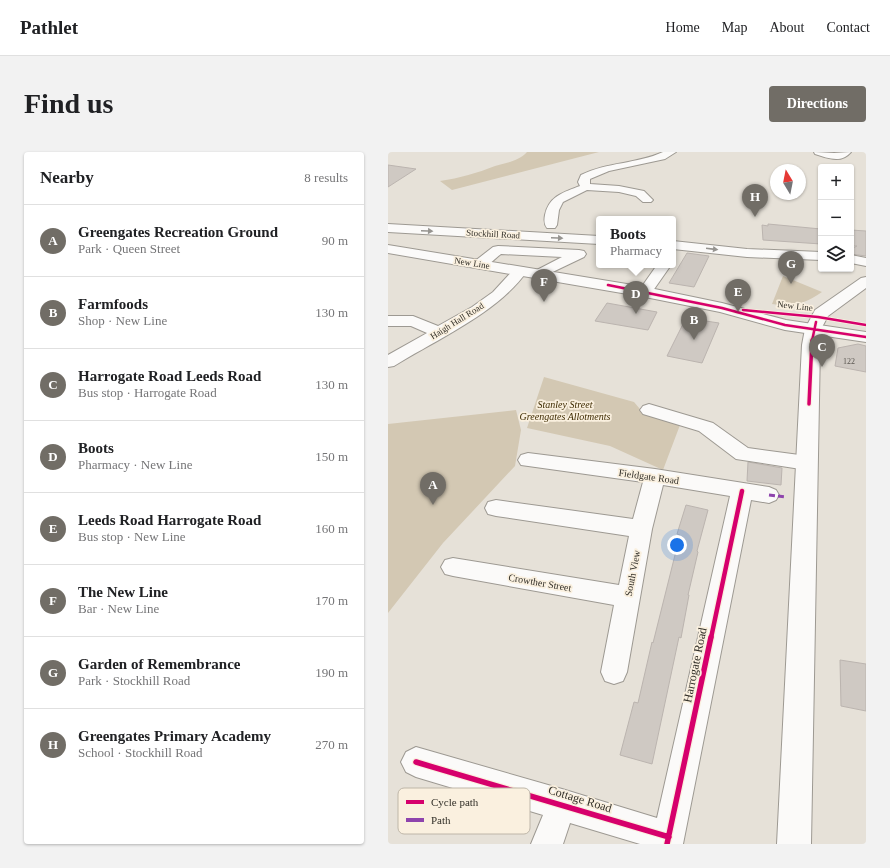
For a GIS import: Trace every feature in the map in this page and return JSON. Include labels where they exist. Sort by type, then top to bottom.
[{"type":"main road","name":"New Line","points":[[388,249],[645,292],[722,308],[784,325],[816,323],[866,325]]},
{"type":"main road","points":[[794,844],[810,351],[816,323],[821,313],[866,281]]},
{"type":"main road","name":"New Line","points":[[816,323],[866,336]]},
{"type":"street","points":[[586,187],[584,182],[585,177],[590,174],[600,170],[662,157],[671,152]]},
{"type":"street","points":[[819,152],[835,157],[846,152]]},
{"type":"street","points":[[551,225],[550,220],[555,206],[561,197],[586,187],[619,189],[640,193],[647,200]]},
{"type":"street","name":"Stockhill Road","points":[[388,228],[596,241]]},
{"type":"street","points":[[540,274],[579,254],[596,243]]},
{"type":"street","points":[[676,248],[818,256]]},
{"type":"street","points":[[480,264],[498,250],[579,254]]},
{"type":"street","points":[[854,260],[866,262]]},
{"type":"street","points":[[645,292],[662,268]]},
{"type":"street","name":"Haigh Hall Road","points":[[388,362],[477,310],[498,295],[520,271]]},
{"type":"street","points":[[388,321],[413,321],[439,332]]},
{"type":"street","points":[[648,410],[706,427],[743,454],[807,463]]},
{"type":"street","name":"Fieldgate Road","points":[[528,460],[655,476],[769,495]]},
{"type":"street","name":"South View","points":[[614,672],[641,529],[655,476]]},
{"type":"street","name":"Harrogate Road","points":[[668,840],[742,491]]},
{"type":"street","points":[[496,508],[641,529]]},
{"type":"street","name":"Crowther Street","points":[[453,567],[628,597]]},
{"type":"street","name":"Cottage Road","points":[[416,762],[506,788]]},
{"type":"street","name":"Cottage Road","points":[[530,795],[562,804],[668,840]]},
{"type":"street","points":[[547,844],[562,804]]},
{"type":"green space","points":[[527,152],[599,152],[452,190],[440,181],[468,175],[512,161],[520,158]]},
{"type":"green space","points":[[783,276],[822,292],[798,304],[772,304]]},
{"type":"green space","name":"Stanley Street Greengates Allotments","points":[[544,377],[634,402],[645,415],[680,425],[663,470],[610,446],[527,428]]},
{"type":"green space","points":[[516,410],[521,430],[515,466],[443,543],[388,613],[388,424]]},
{"type":"building","points":[[388,165],[416,169],[388,187]]},
{"type":"building","points":[[768,224],[818,229],[818,244],[763,240],[762,225],[768,226]]},
{"type":"building","points":[[854,230],[866,231],[866,256],[854,254],[854,248],[857,246],[854,246]]},
{"type":"building","points":[[687,253],[709,256],[694,287],[669,283]]},
{"type":"building","points":[[607,303],[657,312],[648,330],[595,321]]},
{"type":"building","points":[[686,318],[719,323],[702,363],[667,356]]},
{"type":"building","points":[[858,344],[866,346],[866,372],[835,366],[838,348]]},
{"type":"building","points":[[748,462],[782,468],[781,485],[747,481]]},
{"type":"building","points":[[686,505],[708,510],[697,551],[681,638],[679,637],[652,764],[620,755],[634,702],[638,703],[652,642],[653,643],[680,535],[677,534]]},
{"type":"building","points":[[840,660],[866,664],[866,711],[841,706]]},
{"type":"marked path","points":[[769,495],[786,497]]},
{"type":"cycle path","points":[[608,285],[722,308],[785,325],[866,337]]},
{"type":"cycle path","points":[[743,310],[818,317],[866,325]]},
{"type":"cycle path","points":[[809,404],[811,345],[816,322]]},
{"type":"cycle path","points":[[667,844],[742,491]]},
{"type":"cycle path","points":[[416,762],[504,788]]},
{"type":"cycle path","points":[[530,796],[669,837]]},
{"type":"place","name":"Greengates Primary Academy","points":[[755,217]]},
{"type":"place","name":"Garden of Remembrance","points":[[791,284]]},
{"type":"place","name":"The New Line","points":[[544,302]]},
{"type":"place","name":"Leeds Road Harrogate Road","points":[[738,312]]},
{"type":"place","name":"Boots","points":[[636,314]]},
{"type":"place","name":"Farmfoods","points":[[694,340]]},
{"type":"place","name":"Harrogate Road Leeds Road","points":[[822,367]]},
{"type":"place","name":"Greengates Recreation Ground","points":[[433,505]]}]
